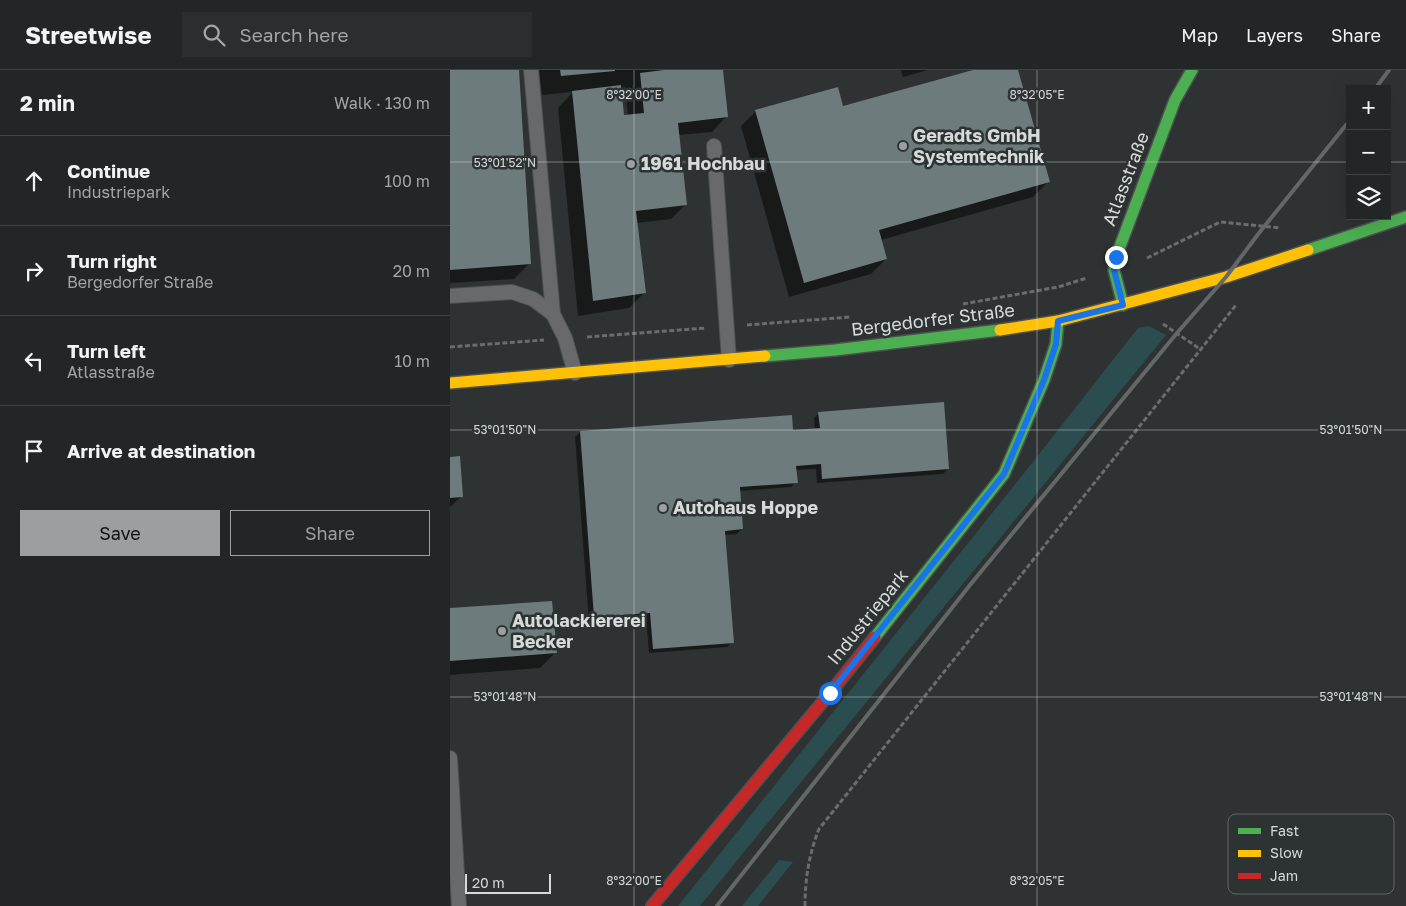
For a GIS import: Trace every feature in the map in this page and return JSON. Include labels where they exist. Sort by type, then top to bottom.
[{"type":"street","name":"Atlasstraße","points":[[1123,305],[1114,270],[1119,247],[1175,100],[1192,70]]},
{"type":"street","name":"Bergedorfer Straße","points":[[450,383],[835,350],[978,333],[1058,321],[1226,277],[1406,217]]},
{"type":"street","name":"Industriepark","points":[[652,906],[830,693],[1004,474],[1044,380],[1056,344],[1058,321]]},
{"type":"lane","points":[[531,70],[553,314],[566,338],[575,373]]},
{"type":"lane","points":[[714,146],[729,360]]},
{"type":"lane","points":[[450,296],[512,292],[533,299],[553,314]]},
{"type":"lane","points":[[450,758],[459,906]]},
{"type":"path","points":[[955,305],[1058,286],[1114,270],[1160,253],[1220,222],[1288,229]]},
{"type":"path","points":[[450,347],[858,316]]},
{"type":"path","points":[[806,906],[805,884],[811,850],[819,829],[1200,349],[1155,319]]},
{"type":"shaded area","points":[[1149,326],[1166,335],[700,906],[678,906],[1138,328]]},
{"type":"shaded area","points":[[779,860],[793,862],[758,906],[742,906]]},
{"type":"building","points":[[450,70],[519,70],[531,264],[450,270]]},
{"type":"building","points":[[560,70],[615,70],[615,71],[561,76]]},
{"type":"building","name":"1961 Hochbau","points":[[664,70],[723,70],[728,117],[678,123],[687,205],[636,211],[646,293],[593,301],[572,91],[621,85],[624,115],[644,113],[640,73]]},
{"type":"building","name":"Geradts GmbH Systemtechnik","points":[[973,70],[1018,70],[1050,182],[879,230],[887,259],[804,283],[755,110],[838,87],[843,106]]},
{"type":"building","name":"Autohaus Hoppe","points":[[944,402],[949,469],[822,479],[821,464],[796,466],[798,483],[740,487],[743,529],[725,531],[734,643],[653,649],[650,613],[594,617],[580,431],[792,415],[793,430],[820,428],[818,412]]},
{"type":"building","points":[[460,456],[463,497],[450,498],[450,457]]},
{"type":"building","name":"Autolackiererei Becker","points":[[552,601],[557,653],[450,661],[450,608]]},
{"type":"railway","points":[[1378,85],[1389,70]]},
{"type":"railway","points":[[717,906],[970,585],[1177,333],[1226,277],[1346,125]]},
{"type":"traffic: fast","points":[[1123,305],[1114,270],[1116,257],[1175,100],[1192,70]]},
{"type":"traffic: fast","points":[[1308,250],[1406,217]]},
{"type":"traffic: fast","points":[[875,637],[1004,474],[1044,380],[1056,344],[1058,321]]},
{"type":"traffic: fast","points":[[765,356],[835,350],[1000,330]]},
{"type":"traffic: slow","points":[[1000,330],[1058,321],[1226,277],[1308,250]]},
{"type":"traffic: slow","points":[[450,383],[765,356]]},
{"type":"traffic: jam","points":[[652,906],[875,637]]},
{"type":"place","name":"Geradts GmbH Systemtechnik","points":[[903,146]]},
{"type":"place","name":"1961 Hochbau","points":[[631,164]]},
{"type":"place","name":"Autohaus Hoppe","points":[[663,508]]},
{"type":"place","name":"Autolackiererei Becker","points":[[502,631]]},
{"type":"route","points":[[830,693],[1004,474],[1044,380],[1056,344],[1058,321],[1123,305],[1114,270],[1116,257]]}]
